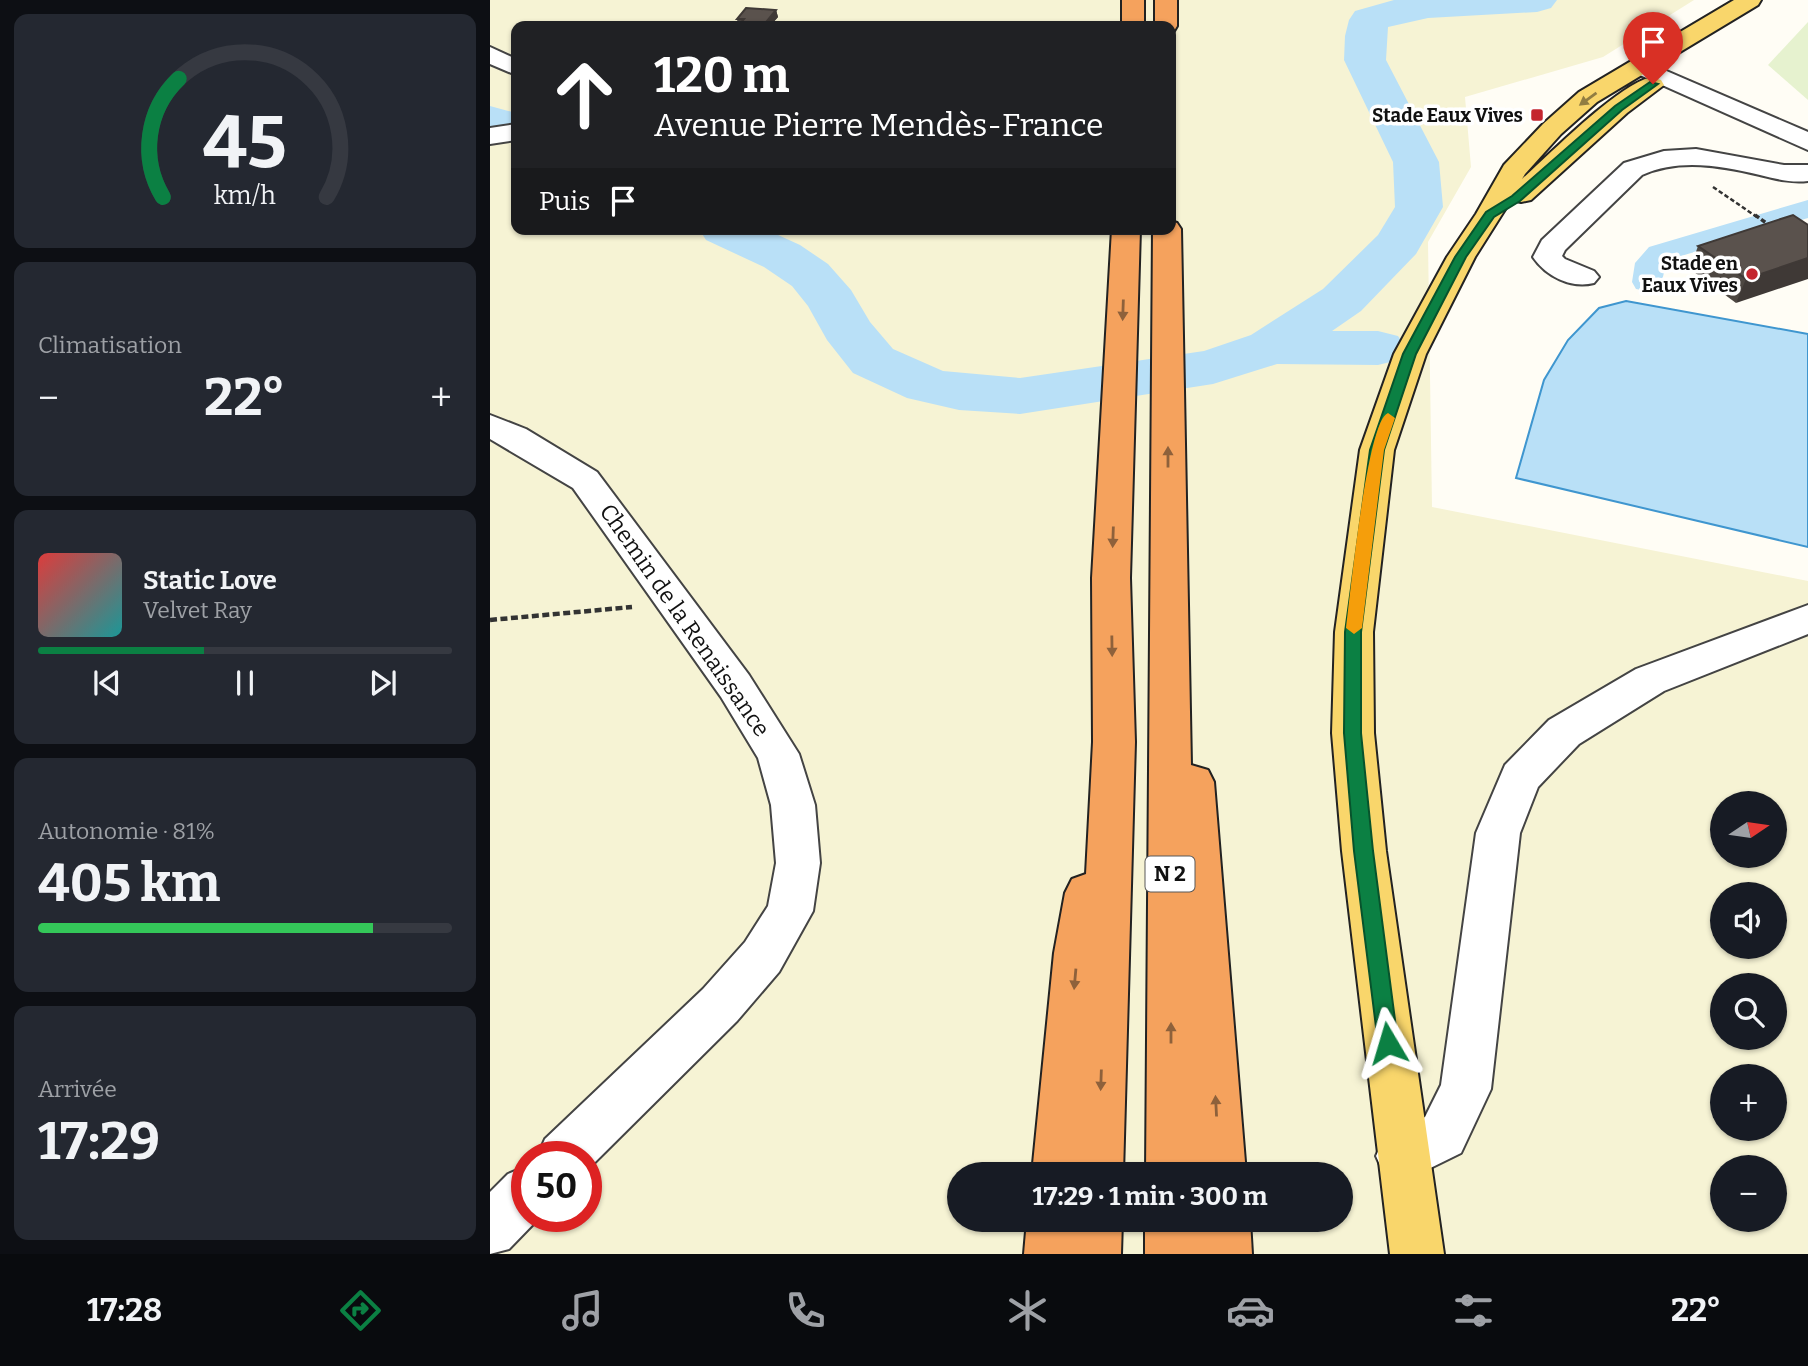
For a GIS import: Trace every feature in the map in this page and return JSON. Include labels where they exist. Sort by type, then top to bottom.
[{"type":"highway","points":[[1133,0],[1133,21]]},
{"type":"highway","points":[[1166,0],[1166,21]]},
{"type":"highway","points":[[1097,1162],[1114,742],[1111,578],[1126,236]]},
{"type":"highway","name":"N 2","points":[[1167,239],[1172,1162]]},
{"type":"highway","points":[[1169,574],[1190,745],[1219,1162]]},
{"type":"highway","points":[[1059,1162],[1077,953],[1114,742]]},
{"type":"highway","points":[[1051,1254],[1053,1232]]},
{"type":"highway","points":[[1094,1254],[1095,1232]]},
{"type":"highway","points":[[1172,1232],[1172,1254]]},
{"type":"highway","points":[[1224,1232],[1225,1254]]},
{"type":"main road","points":[[1634,80],[1666,76],[1761,3]]},
{"type":"main road","points":[[1417,1254],[1364,851],[1353,733],[1353,632],[1377,450],[1410,354],[1461,257],[1490,214],[1516,198],[1618,108],[1634,80],[1761,3]]},
{"type":"street","points":[[490,52],[511,50]]},
{"type":"street","points":[[490,52],[511,65]]},
{"type":"street","points":[[1666,76],[1808,142]]},
{"type":"street","points":[[1634,80],[1687,107],[1746,114]]},
{"type":"street","points":[[490,136],[511,133]]},
{"type":"street","points":[[1584,277],[1562,271],[1553,265],[1547,257],[1552,246],[1633,169],[1645,163],[1676,157],[1702,157],[1783,172],[1808,173]]},
{"type":"street","name":"Chemin de la Renaissance","points":[[490,426],[514,437],[585,480],[735,686],[778,754],[793,805],[798,863],[790,911],[762,957],[720,1005],[580,1141]]},
{"type":"street","points":[[1402,1156],[1443,1135],[1466,1089],[1498,833],[1520,777],[1564,732],[1650,680],[1808,619]]},
{"type":"street","points":[[490,1230],[511,1209]]},
{"type":"path","points":[[1732,200],[1781,233]]},
{"type":"path","points":[[490,620],[674,603]]},
{"type":"shaded area","points":[[490,0],[1694,0],[1603,57],[1465,97],[1471,167],[1428,242],[1432,507],[1808,581],[1808,1254],[490,1254]]},
{"type":"green space","points":[[1808,22],[1808,100],[1768,65]]},
{"type":"water","points":[[1626,301],[1808,334],[1808,547],[1516,478],[1544,380],[1568,340],[1599,308]]},
{"type":"building","points":[[746,8],[776,10],[767,21],[737,19]]},
{"type":"building","points":[[1793,215],[1808,225],[1808,258],[1746,279],[1698,246]]},
{"type":"waterway","points":[[1271,347],[1342,300],[1398,243],[1419,207],[1416,162],[1365,60],[1365,36],[1369,20],[1428,6],[1537,0]]},
{"type":"waterway","points":[[490,119],[511,127]]},
{"type":"waterway","points":[[1647,282],[1650,263],[1660,253],[1808,209]]},
{"type":"waterway","points":[[737,235],[782,256],[810,275],[832,301],[846,328],[873,361],[927,385],[959,392],[1020,396],[1213,367],[1271,347]]},
{"type":"waterway","points":[[1271,347],[1378,348]]},
{"type":"slow traffic","points":[[1354,628],[1377,450],[1388,418]]},
{"type":"place","name":"Stade Eaux Vives","points":[[1537,115]]},
{"type":"place","name":"Stade en Eaux Vives","points":[[1752,274]]},
{"type":"route","points":[[1388,1043],[1364,851],[1353,733],[1353,632],[1377,450],[1410,354],[1461,257],[1490,214],[1516,198],[1618,108],[1653,84]]}]
